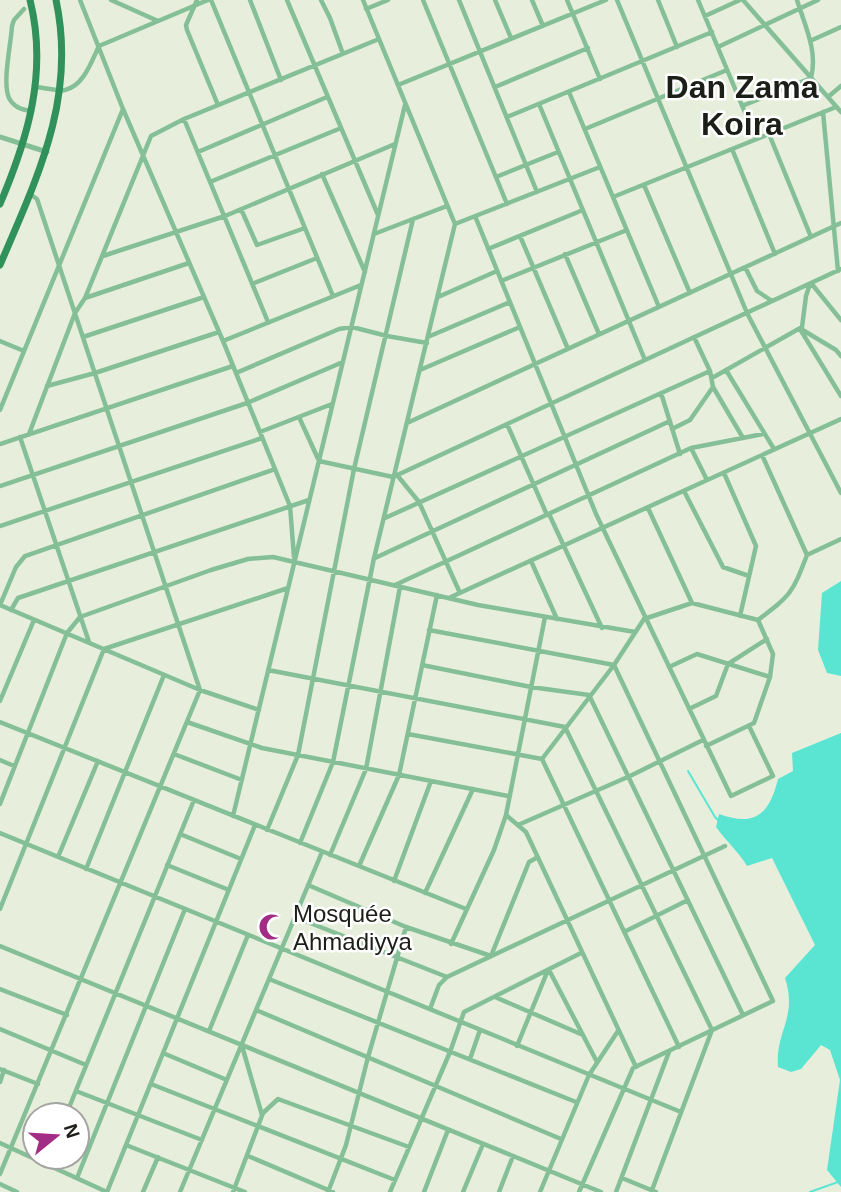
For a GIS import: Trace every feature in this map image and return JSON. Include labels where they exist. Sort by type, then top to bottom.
[{"type":"main road","points":[[0,204],[24,144],[37,87],[37,41],[30,0]]},
{"type":"main road","points":[[0,265],[47,152],[55,121],[60,89],[61,44],[56,0]]},
{"type":"street","points":[[80,0],[290,506],[295,562]]},
{"type":"street","points":[[111,0],[158,21]]},
{"type":"street","points":[[37,87],[70,88],[84,77],[99,46],[197,2],[209,0],[333,296]]},
{"type":"street","points":[[250,0],[281,80]]},
{"type":"street","points":[[287,0],[378,216]]},
{"type":"street","points":[[321,0],[343,54]]},
{"type":"street","points":[[300,843],[333,762],[374,558],[455,224],[363,0]]},
{"type":"street","points":[[366,9],[388,0]]},
{"type":"street","points":[[423,0],[507,204]]},
{"type":"street","points":[[459,0],[537,192]]},
{"type":"street","points":[[495,0],[511,38]]},
{"type":"street","points":[[531,0],[542,26]]},
{"type":"street","points":[[567,0],[600,79]]},
{"type":"street","points":[[398,85],[607,0]]},
{"type":"street","points":[[617,0],[747,313],[841,494]]},
{"type":"street","points":[[658,0],[677,47]]},
{"type":"street","points":[[698,0],[755,139]]},
{"type":"street","points":[[705,16],[742,0],[841,112]]},
{"type":"street","points":[[797,0],[815,64],[811,78]]},
{"type":"street","points":[[718,47],[818,0]]},
{"type":"street","points":[[197,2],[187,22],[187,30],[218,106]]},
{"type":"street","points":[[24,9],[12,26],[7,89],[12,102],[21,110],[32,111]]},
{"type":"street","points":[[810,41],[841,27]]},
{"type":"street","points":[[507,117],[712,33]]},
{"type":"street","points":[[29,434],[75,313],[85,298],[151,136],[184,119],[379,39]]},
{"type":"street","points":[[495,87],[588,48]]},
{"type":"street","points":[[585,129],[727,70]]},
{"type":"street","points":[[742,106],[811,78]]},
{"type":"street","points":[[828,97],[841,86]]},
{"type":"street","points":[[569,92],[659,307]]},
{"type":"street","points":[[198,152],[327,97]]},
{"type":"street","points":[[233,816],[405,104]]},
{"type":"street","points":[[539,104],[645,360]]},
{"type":"street","points":[[613,197],[836,107]]},
{"type":"street","points":[[0,410],[123,109]]},
{"type":"street","points":[[319,461],[395,476],[839,270],[823,111]]},
{"type":"street","points":[[184,119],[268,322]]},
{"type":"street","points":[[210,182],[341,128]]},
{"type":"street","points":[[769,134],[811,237]]},
{"type":"street","points":[[0,136],[47,152]]},
{"type":"street","points":[[103,256],[225,216],[396,144]]},
{"type":"street","points":[[732,149],[775,254]]},
{"type":"street","points":[[496,177],[558,152]]},
{"type":"street","points":[[455,224],[600,167]]},
{"type":"street","points":[[322,174],[365,272]]},
{"type":"street","points":[[644,185],[690,293]]},
{"type":"street","points":[[0,1174],[200,690],[37,199],[30,194]]},
{"type":"street","points":[[374,234],[447,206]]},
{"type":"street","points":[[240,209],[257,245],[305,228]]},
{"type":"street","points":[[488,249],[583,210]]},
{"type":"street","points":[[475,216],[588,496],[644,619],[731,796],[773,776],[749,726]]},
{"type":"street","points":[[267,830],[299,755],[333,571],[413,219]]},
{"type":"street","points":[[406,423],[841,223]]},
{"type":"street","points":[[501,281],[627,230]]},
{"type":"street","points":[[520,236],[568,349]]},
{"type":"street","points":[[565,254],[599,334]]},
{"type":"street","points":[[252,284],[317,258]]},
{"type":"street","points":[[85,298],[190,263]]},
{"type":"street","points":[[745,267],[757,291],[772,301]]},
{"type":"street","points":[[438,297],[497,271]]},
{"type":"street","points":[[811,283],[841,320]]},
{"type":"street","points":[[712,378],[800,329],[811,283]]},
{"type":"street","points":[[223,341],[362,285]]},
{"type":"street","points":[[83,337],[204,297]]},
{"type":"street","points":[[429,336],[510,302]]},
{"type":"street","points":[[236,373],[338,329],[352,327],[427,343]]},
{"type":"street","points":[[420,370],[520,327]]},
{"type":"street","points":[[800,329],[836,350],[841,356]]},
{"type":"street","points":[[800,329],[841,396]]},
{"type":"street","points":[[47,386],[219,332]]},
{"type":"street","points":[[694,337],[710,371],[713,387],[743,438]]},
{"type":"street","points":[[0,341],[24,351]]},
{"type":"street","points":[[0,486],[247,403],[343,362]]},
{"type":"street","points":[[0,444],[233,366]]},
{"type":"street","points":[[726,370],[774,449]]},
{"type":"street","points":[[384,518],[710,371]]},
{"type":"street","points":[[672,429],[690,420],[713,387]]},
{"type":"street","points":[[661,393],[680,454]]},
{"type":"street","points":[[0,526],[261,435],[333,404]]},
{"type":"street","points":[[299,417],[319,461]]},
{"type":"street","points":[[451,598],[841,419]]},
{"type":"street","points":[[374,558],[670,421]]},
{"type":"street","points":[[507,424],[533,485],[602,628]]},
{"type":"street","points":[[397,586],[691,448],[763,434]]},
{"type":"street","points":[[20,437],[89,643]]},
{"type":"street","points":[[691,448],[707,480]]},
{"type":"street","points":[[762,455],[807,555]]},
{"type":"street","points":[[258,710],[200,690],[0,605],[20,560],[25,556],[275,469]]},
{"type":"street","points":[[724,472],[757,545],[740,615]]},
{"type":"street","points":[[395,476],[419,502],[460,593]]},
{"type":"street","points":[[684,491],[723,567],[750,576]]},
{"type":"street","points":[[11,610],[18,598],[310,499]]},
{"type":"street","points":[[647,508],[692,603]]},
{"type":"street","points":[[758,620],[787,598],[807,555],[841,539]]},
{"type":"street","points":[[1,800],[67,634],[80,617],[248,559],[273,557],[451,598],[635,632]]},
{"type":"street","points":[[531,561],[557,619]]},
{"type":"street","points":[[330,855],[366,769],[397,586]]},
{"type":"street","points":[[0,909],[104,649],[288,589]]},
{"type":"street","points":[[359,866],[399,775],[437,595]]},
{"type":"street","points":[[542,759],[614,665],[644,619],[692,603],[758,620],[773,653],[770,677],[754,723],[706,747]]},
{"type":"street","points":[[452,944],[494,850],[506,815],[545,617]]},
{"type":"street","points":[[0,701],[34,620]]},
{"type":"street","points":[[429,630],[614,665]]},
{"type":"street","points":[[689,709],[716,696],[728,664],[767,639]]},
{"type":"street","points":[[669,667],[697,654],[770,677]]},
{"type":"street","points":[[422,665],[531,687],[589,695]]},
{"type":"street","points":[[579,1192],[633,1068],[773,1000],[614,665]]},
{"type":"street","points":[[268,670],[565,727]]},
{"type":"street","points":[[86,869],[164,674]]},
{"type":"street","points":[[0,681],[8,684]]},
{"type":"street","points":[[589,695],[743,1015]]},
{"type":"street","points":[[0,722],[466,909]]},
{"type":"street","points":[[187,722],[250,745],[508,796]]},
{"type":"street","points":[[565,727],[712,1030],[654,1191],[622,1178]]},
{"type":"street","points":[[408,734],[542,759]]},
{"type":"street","points":[[518,825],[630,776],[703,740]]},
{"type":"street","points":[[174,754],[242,780]]},
{"type":"street","points":[[542,759],[679,1047]]},
{"type":"street","points":[[0,760],[14,766]]},
{"type":"street","points":[[58,857],[98,761]]},
{"type":"street","points":[[394,881],[431,781]]},
{"type":"street","points":[[425,893],[473,789]]},
{"type":"street","points":[[72,1101],[194,800]]},
{"type":"street","points":[[506,815],[526,832],[636,1067]]},
{"type":"street","points":[[62,1171],[107,1192],[255,825]]},
{"type":"street","points":[[0,834],[681,1112]]},
{"type":"street","points":[[180,834],[241,859]]},
{"type":"street","points":[[429,1010],[439,985],[447,977],[725,846]]},
{"type":"street","points":[[180,1192],[322,852]]},
{"type":"street","points":[[491,956],[528,862],[538,857]]},
{"type":"street","points":[[167,865],[229,890]]},
{"type":"street","points":[[308,885],[406,927],[491,956]]},
{"type":"street","points":[[624,932],[688,900]]},
{"type":"street","points":[[77,1178],[185,909]]},
{"type":"street","points":[[295,917],[447,977]]},
{"type":"street","points":[[248,1156],[330,1191],[406,927]]},
{"type":"street","points":[[209,1031],[248,935]]},
{"type":"street","points":[[0,946],[601,1192]]},
{"type":"street","points":[[390,1192],[450,1052],[464,1012],[581,953]]},
{"type":"street","points":[[517,1046],[548,970]]},
{"type":"street","points":[[548,970],[597,1062]]},
{"type":"street","points":[[269,979],[576,1102]]},
{"type":"street","points":[[0,989],[67,1015]]},
{"type":"street","points":[[494,997],[583,1035]]},
{"type":"street","points":[[256,1010],[562,1139]]},
{"type":"street","points":[[0,1029],[86,1066]]},
{"type":"street","points":[[470,1059],[480,1030]]},
{"type":"street","points":[[540,1192],[589,1075],[618,1031]]},
{"type":"street","points":[[242,1045],[262,1116]]},
{"type":"street","points":[[616,1192],[670,1051]]},
{"type":"street","points":[[163,1053],[227,1080]]},
{"type":"street","points":[[0,1082],[2,1069],[38,1084]]},
{"type":"street","points":[[150,1084],[395,1180]]},
{"type":"street","points":[[76,1091],[202,1140]]},
{"type":"street","points":[[234,1190],[262,1116],[278,1099],[410,1147]]},
{"type":"street","points":[[424,1192],[449,1130]]},
{"type":"street","points":[[0,1143],[21,1153]]},
{"type":"street","points":[[463,1192],[483,1144]]},
{"type":"street","points":[[126,1145],[234,1190],[245,1192]]},
{"type":"street","points":[[499,1192],[513,1156]]},
{"type":"street","points":[[143,1192],[158,1157]]},
{"type":"street","points":[[0,1184],[17,1192]]},
{"type":"water","points":[[841,581],[841,676],[827,673],[818,650],[822,593]]},
{"type":"water","points":[[841,733],[841,1187],[827,1170],[840,1080],[830,1050],[821,1045],[801,1069],[791,1072],[778,1067],[778,1054],[789,1004],[785,978],[815,945],[772,858],[747,866],[716,827],[719,814],[742,819],[759,815],[770,801],[778,779],[793,771],[792,753]]},
{"type":"waterway","points":[[688,771],[719,821]]},
{"type":"waterway","points":[[810,1192],[841,1181]]},
{"type":"place","name":"Mosquée Ahmadiyya","points":[[272,927]]},
{"type":"district","name":"Dan Zama Koira","points":[[742,106]]}]
